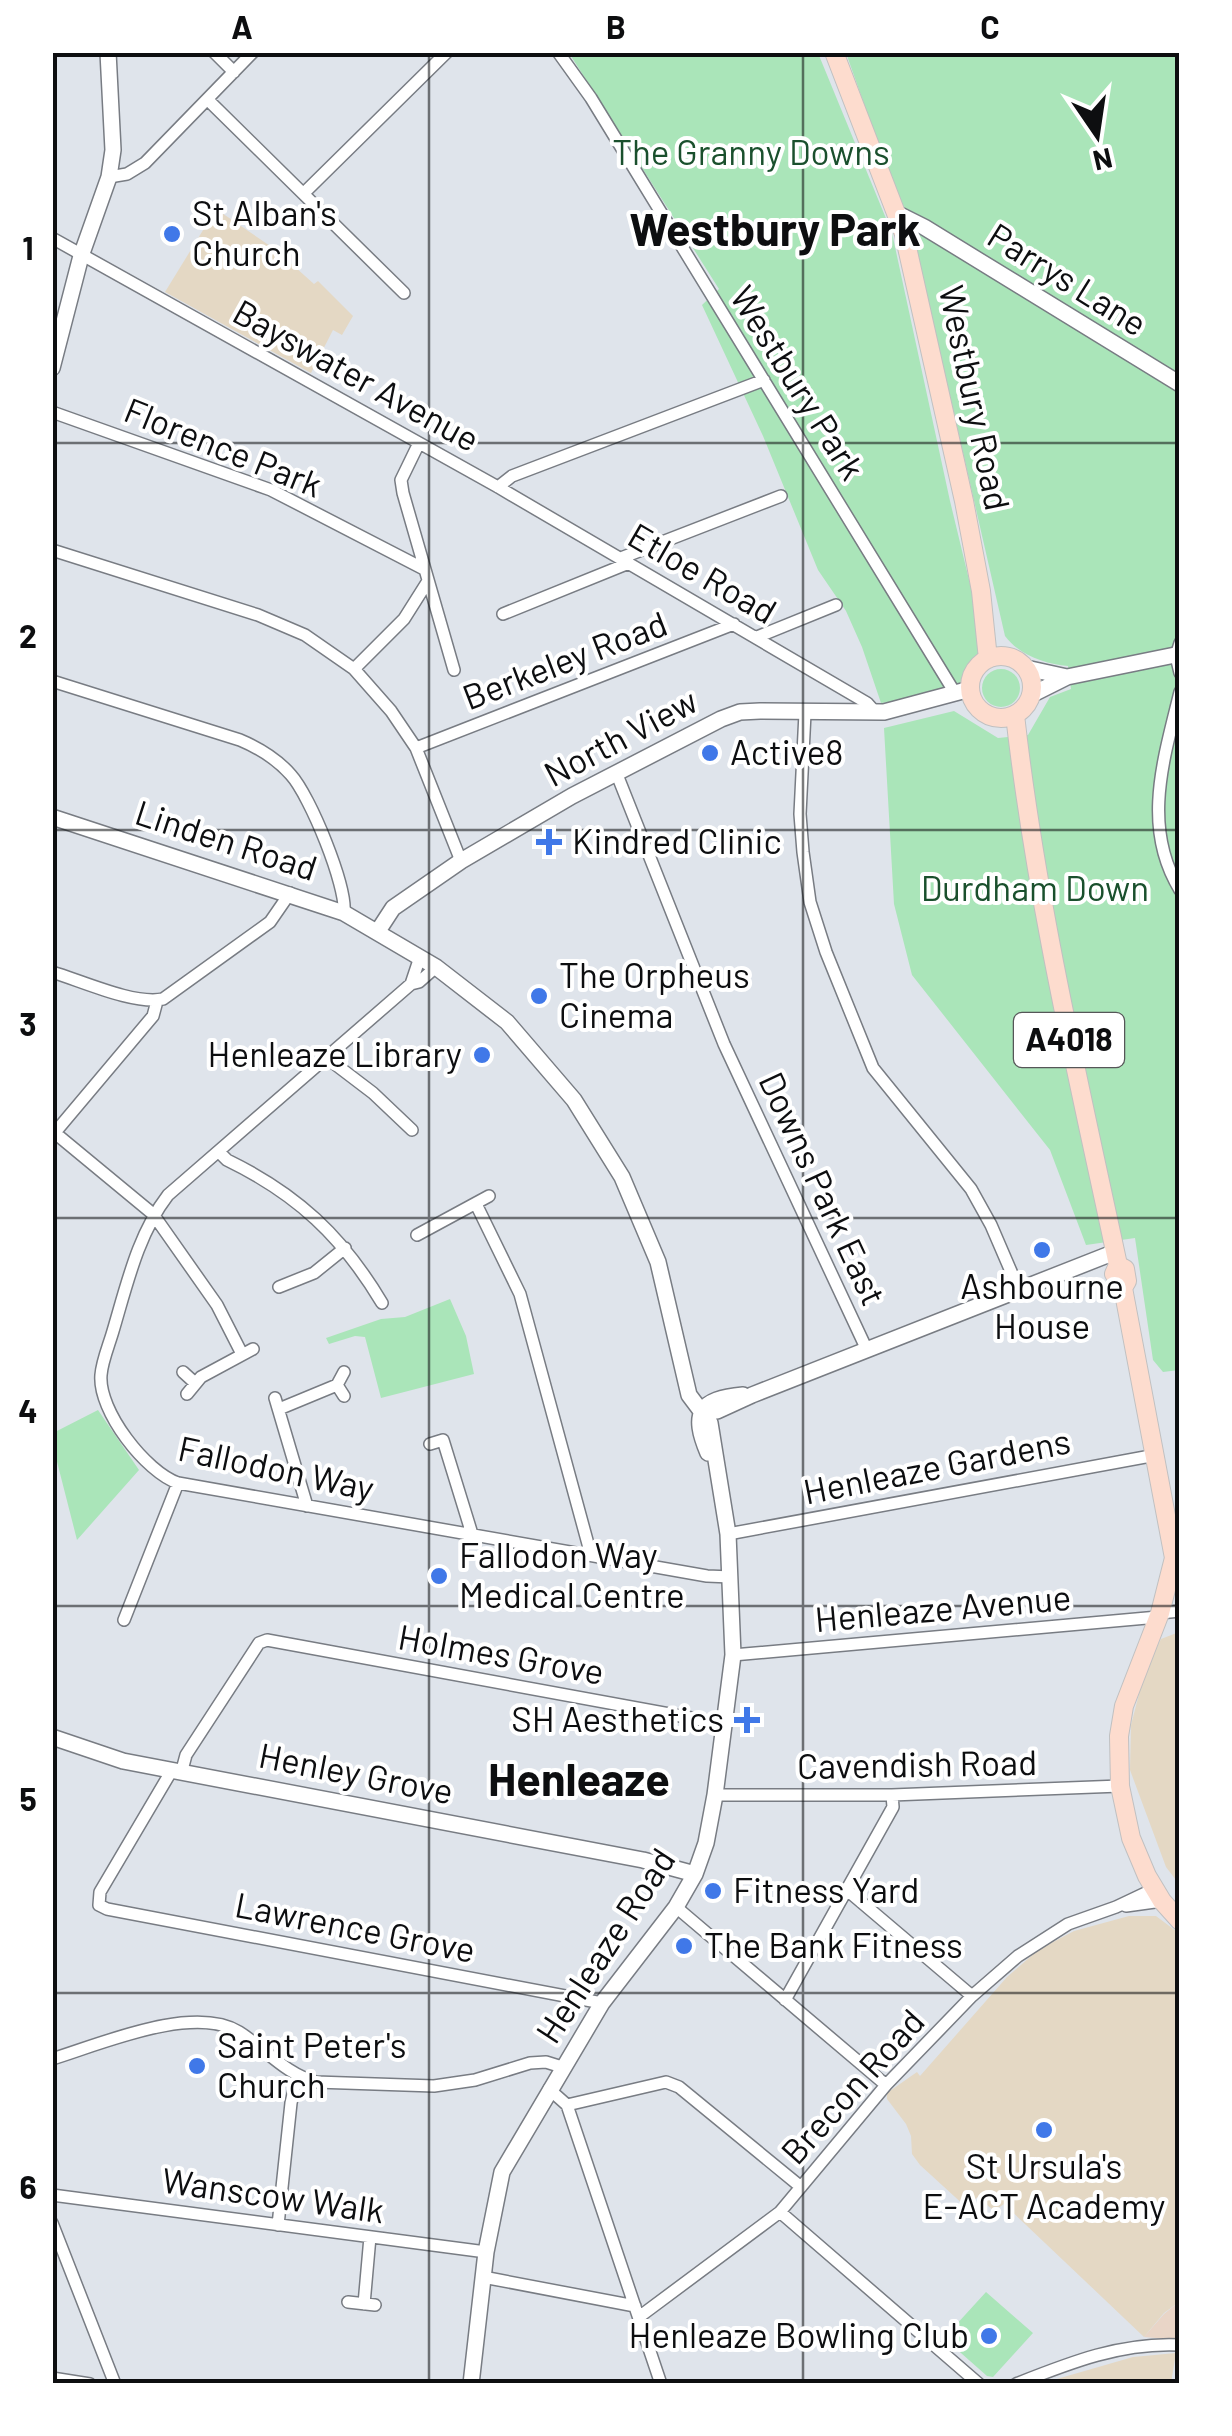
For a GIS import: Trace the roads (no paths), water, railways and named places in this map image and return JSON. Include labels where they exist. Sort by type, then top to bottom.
[{"type":"main road","points":[[52,368],[81,256],[109,178],[113,150],[108,52]]},
{"type":"main road","name":"Westbury Road","points":[[834,52],[904,234],[995,658]]},
{"type":"main road","name":"Parrys Lane","points":[[898,214],[924,226],[1180,384]]},
{"type":"main road","points":[[904,234],[924,226]]},
{"type":"main road","points":[[1031,695],[1067,676],[1178,657]]},
{"type":"main road","points":[[1026,668],[1032,681],[1031,695],[1025,707],[1008,716],[984,713],[966,694],[975,671],[995,658],[1011,658],[1026,668],[1067,676]]},
{"type":"main road","name":"North View","points":[[378,931],[392,908],[461,860],[616,772],[740,712],[875,712],[966,694]]},
{"type":"main road","name":"A4018","points":[[1008,716],[1061,1003],[1116,1259],[1126,1275],[1123,1288],[1156,1455],[1168,1540],[1163,1546],[1162,1565],[1174,1572],[1166,1614],[1124,1706],[1119,1736],[1120,1786],[1131,1838],[1158,1895],[1180,1922]]},
{"type":"main road","name":"Linden Road","points":[[52,817],[344,913],[436,967]]},
{"type":"main road","name":"Henleaze Road","points":[[436,967],[507,1022],[574,1100],[622,1176],[652,1247],[689,1395],[702,1408],[700,1436],[715,1468],[728,1534],[733,1654],[715,1796],[695,1874],[676,1907],[602,2003],[502,2172],[486,2252],[471,2384]]},
{"type":"main road","points":[[702,1408],[714,1400],[752,1394],[1019,1290],[1116,1259]]},
{"type":"main road","name":"Henley Grove","points":[[52,1737],[123,1761],[643,1860],[695,1874]]},
{"type":"street","points":[[214,52],[234,72]]},
{"type":"street","points":[[109,178],[127,174],[146,163],[253,52]]},
{"type":"street","points":[[305,192],[447,52]]},
{"type":"street","name":"Westbury Park","points":[[558,52],[591,98],[944,677],[966,694]]},
{"type":"street","points":[[208,100],[404,293]]},
{"type":"street","name":"Bayswater Avenue","points":[[52,238],[498,487]]},
{"type":"street","points":[[498,487],[512,476],[764,380]]},
{"type":"street","name":"Florence Park","points":[[52,412],[271,490],[426,575]]},
{"type":"street","points":[[420,443],[401,480],[454,670]]},
{"type":"street","name":"Etloe Road","points":[[498,487],[867,702],[875,712]]},
{"type":"street","points":[[503,614],[781,496]]},
{"type":"street","points":[[52,550],[258,615],[305,634],[354,669],[391,711],[416,748],[461,860]]},
{"type":"street","points":[[354,669],[404,619],[426,575]]},
{"type":"street","points":[[757,637],[836,605]]},
{"type":"street","name":"Berkeley Road","points":[[416,748],[734,624]]},
{"type":"street","points":[[52,681],[240,740],[266,753],[299,786],[340,880],[344,913]]},
{"type":"street","points":[[1180,692],[1157,800],[1158,828],[1180,890]]},
{"type":"street","points":[[805,712],[800,814],[803,852],[810,902],[826,952],[873,1068],[971,1189],[1019,1290]]},
{"type":"street","name":"Downs Park East","points":[[616,772],[724,1044],[867,1350]]},
{"type":"street","points":[[52,972],[128,996],[156,1000],[172,996],[270,922],[290,893]]},
{"type":"street","points":[[411,984],[420,957]]},
{"type":"street","points":[[153,1214],[168,1195],[411,984],[436,967]]},
{"type":"street","points":[[156,1000],[153,1016],[55,1130],[153,1214],[248,1352],[191,1389],[183,1372]]},
{"type":"street","points":[[326,1058],[373,1093],[412,1130]]},
{"type":"street","points":[[219,1152],[291,1196],[345,1248],[382,1303]]},
{"type":"street","points":[[417,1234],[489,1196]]},
{"type":"street","points":[[476,1204],[520,1294],[591,1555]]},
{"type":"street","name":"Fallodon Way","points":[[153,1214],[100,1374],[102,1394],[110,1413],[148,1464],[164,1478],[707,1576],[731,1577]]},
{"type":"street","points":[[295,1298],[285,1285],[314,1272],[345,1248]]},
{"type":"street","points":[[370,1282],[382,1275]]},
{"type":"street","points":[[307,1506],[277,1404],[340,1391],[344,1372]]},
{"type":"street","points":[[430,1444],[443,1440],[472,1534]]},
{"type":"street","name":"Henleaze Gardens","points":[[728,1534],[1156,1455]]},
{"type":"street","points":[[124,1620],[178,1483]]},
{"type":"street","name":"Henleaze Avenue","points":[[733,1654],[1166,1614]]},
{"type":"street","name":"Holmes Grove","points":[[177,1770],[259,1643],[268,1640],[724,1724]]},
{"type":"street","name":"Lawrence Grove","points":[[177,1770],[100,1892],[99,1904],[106,1910],[602,2003]]},
{"type":"street","name":"Cavendish Road","points":[[715,1796],[1120,1786]]},
{"type":"street","points":[[785,2000],[893,1807],[892,1794]]},
{"type":"street","points":[[847,1890],[972,1996]]},
{"type":"street","name":"Brecon Road","points":[[637,2312],[780,2212],[886,2085],[972,1996],[1040,1939],[1068,1924],[1158,1895]]},
{"type":"street","points":[[676,1907],[886,2085]]},
{"type":"street","points":[[52,2059],[142,2032],[193,2022],[218,2023],[238,2032],[297,2077],[316,2082],[434,2086],[475,2080],[540,2062],[562,2067]]},
{"type":"street","points":[[278,2224],[297,2077]]},
{"type":"street","points":[[567,2105],[666,2082],[678,2087],[801,2187]]},
{"type":"street","points":[[549,2089],[567,2105],[661,2384]]},
{"type":"street","name":"Wanscow Walk","points":[[52,2195],[486,2252]]},
{"type":"street","points":[[780,2212],[979,2384]]},
{"type":"street","points":[[52,2224],[115,2384]]},
{"type":"street","points":[[348,2302],[370,2304],[370,2237]]},
{"type":"street","points":[[483,2277],[637,2312]]},
{"type":"street","points":[[1016,2384],[1116,2350],[1180,2345]]},
{"type":"street","points":[[52,2378],[90,2384]]},
{"type":"place","name":"St Alban's Church","points":[[172,234]]},
{"type":"place","name":"Active8","points":[[710,753]]},
{"type":"place","name":"Kindred Clinic","points":[[549,842]]},
{"type":"place","name":"The Orpheus Cinema","points":[[539,996]]},
{"type":"place","name":"Henleaze Library","points":[[482,1055]]},
{"type":"place","name":"Ashbourne House","points":[[1042,1250]]},
{"type":"place","name":"Fallodon Way Medical Centre","points":[[439,1576]]},
{"type":"place","name":"SH Aesthetics","points":[[747,1720]]},
{"type":"place","name":"Fitness Yard","points":[[713,1891]]},
{"type":"place","name":"The Bank Fitness","points":[[684,1946]]},
{"type":"place","name":"Saint Peter's Church","points":[[197,2066]]},
{"type":"place","name":"St Ursula's E-ACT Academy","points":[[1044,2130]]},
{"type":"place","name":"Henleaze Bowling Club","points":[[989,2336]]},
{"type":"district","name":"Westbury Park","points":[[775,230]]},
{"type":"district","name":"Henleaze","points":[[579,1780]]},
{"type":"park label","name":"The Granny Downs","points":[[751,153]]},
{"type":"park label","name":"Durdham Down","points":[[1035,889]]}]
